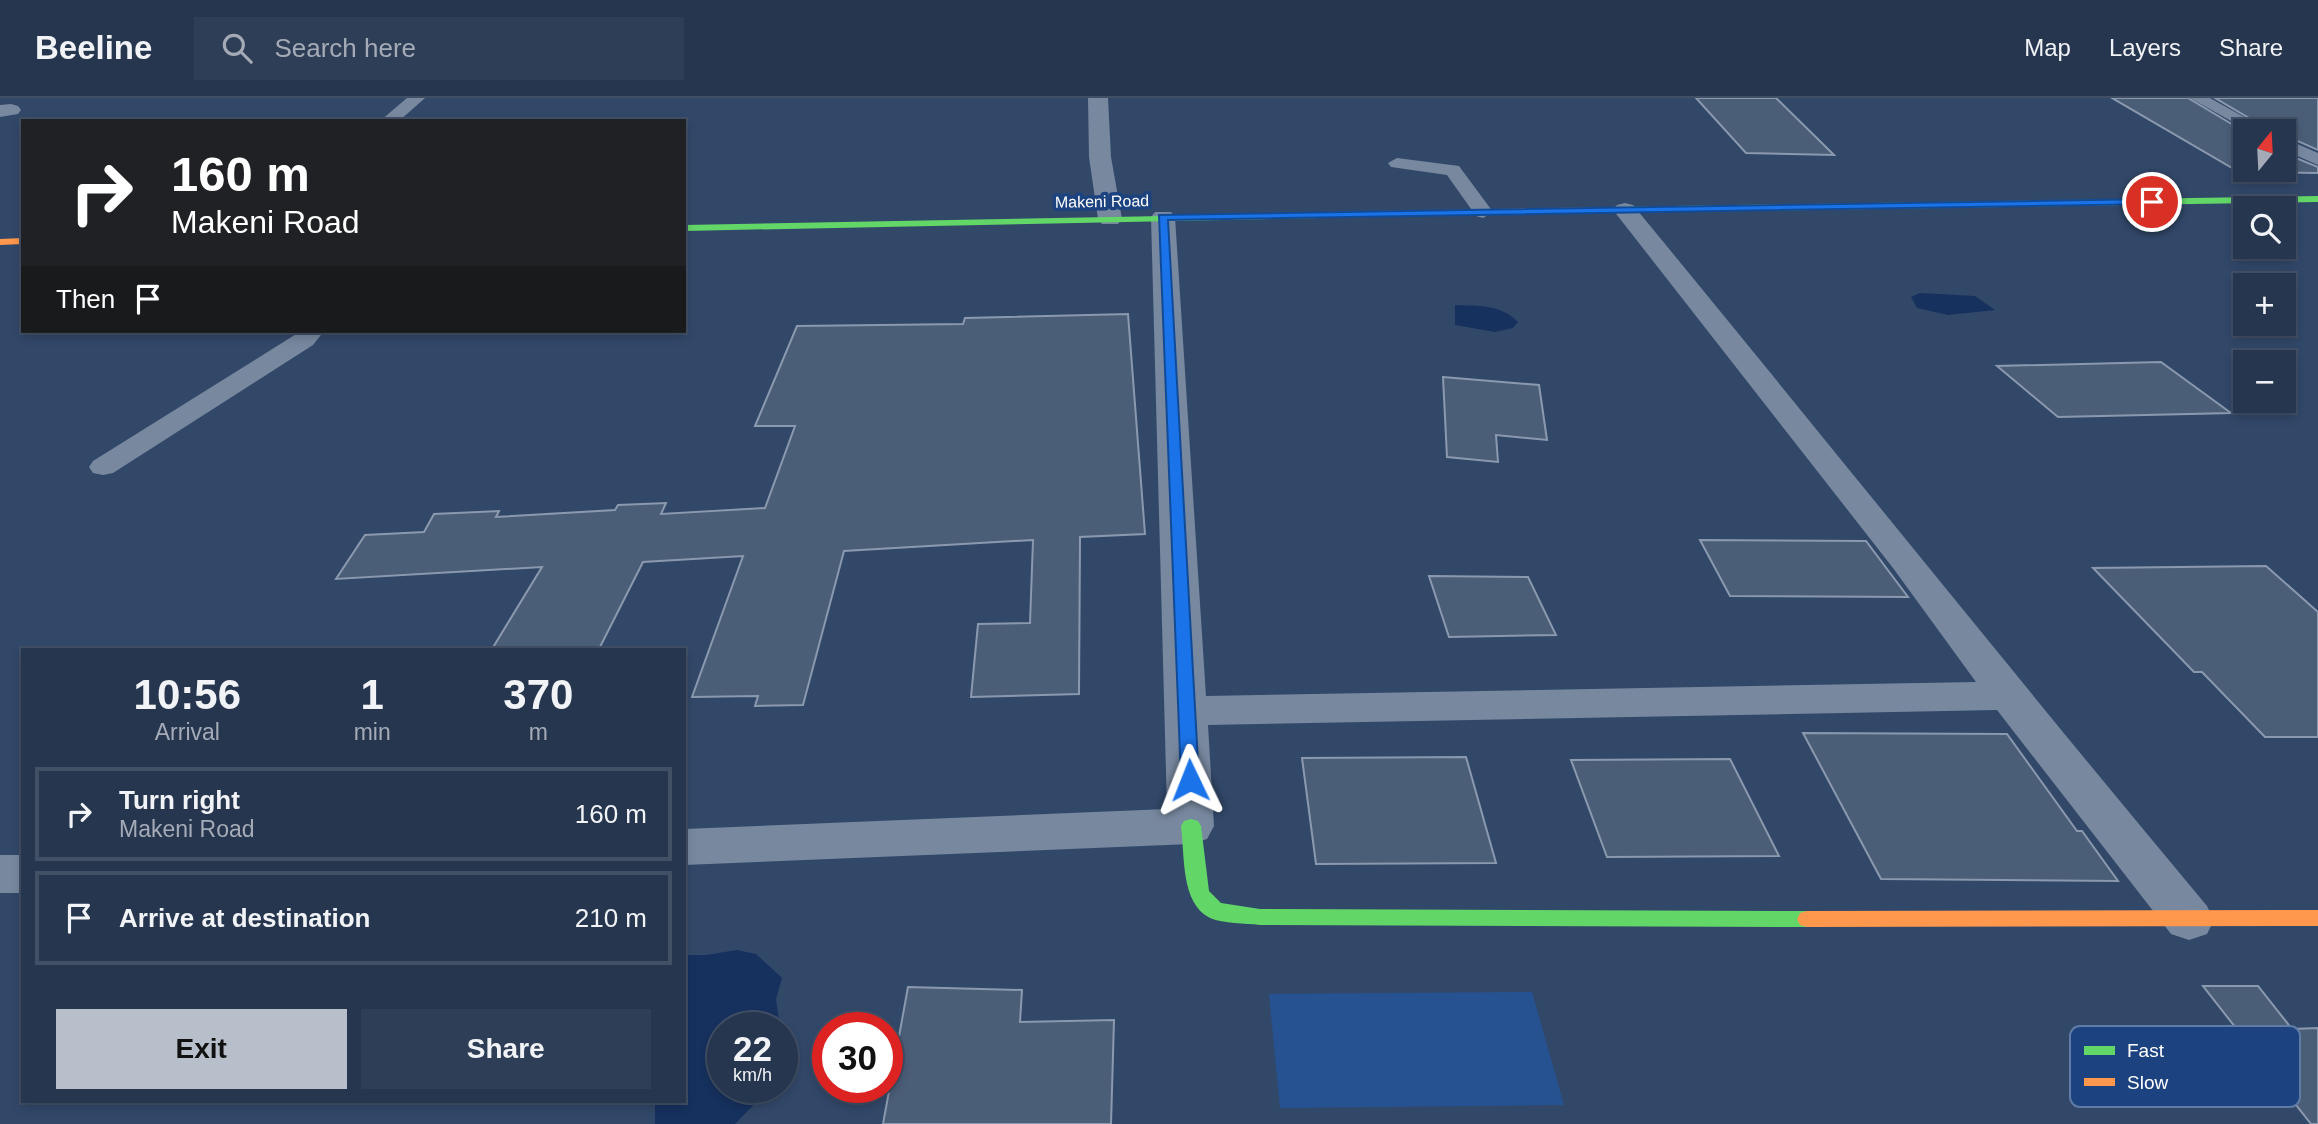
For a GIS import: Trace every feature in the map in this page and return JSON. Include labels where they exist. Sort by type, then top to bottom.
[{"type":"main road","name":"Makeni Road","points":[[686,228],[2318,199]]},
{"type":"main road","points":[[0,242],[21,241]]},
{"type":"main road","points":[[1191,826],[1199,894],[1215,911],[1260,917],[2189,920],[2318,918]]},
{"type":"street","points":[[1098,98],[1100,157],[1110,219]]},
{"type":"street","points":[[1625,210],[1906,560],[2008,696],[2189,920]]},
{"type":"street","points":[[686,847],[1191,826],[1188,711],[1163,218]]},
{"type":"street","points":[[1188,711],[2008,696]]},
{"type":"street","points":[[0,874],[21,874]]},
{"type":"lane","points":[[390,119],[416,98]]},
{"type":"lane","points":[[2198,98],[2238,119]]},
{"type":"lane","points":[[2296,149],[2318,160]]},
{"type":"lane","points":[[1397,163],[1453,170],[1483,212]]},
{"type":"lane","points":[[103,467],[305,340],[311,333]]},
{"type":"shaded area","points":[[1920,293],[1975,296],[1995,310],[1948,315],[1917,308],[1911,297]]},
{"type":"shaded area","points":[[1455,305],[1497,309],[1518,322],[1513,328],[1495,332],[1455,325]]},
{"type":"shaded area","points":[[737,950],[756,954],[782,978],[776,999],[778,1012],[707,1012],[707,1103],[755,1103],[735,1124],[655,1124],[655,1103],[686,1103],[686,955]]},
{"type":"shaded area","points":[[1532,992],[1564,1105],[1280,1108],[1269,994]]},
{"type":"building","points":[[1696,98],[1776,98],[1834,155],[1746,153]]},
{"type":"building","points":[[2112,98],[2188,98],[2233,125],[2233,169]]},
{"type":"building","points":[[2215,98],[2318,98],[2318,150],[2296,140],[2296,119],[2251,119]]},
{"type":"building","points":[[2296,158],[2318,167],[2318,173],[2296,173]]},
{"type":"building","points":[[1128,314],[1145,534],[1080,537],[1079,694],[971,697],[978,624],[1030,623],[1033,540],[844,551],[803,705],[755,706],[758,696],[692,697],[743,556],[643,562],[600,648],[493,648],[542,567],[336,579],[365,535],[424,532],[434,514],[499,511],[496,517],[615,510],[618,505],[666,503],[661,514],[765,508],[795,426],[755,426],[797,326],[963,324],[965,318]]},
{"type":"building","points":[[2161,362],[2231,413],[2058,417],[1997,366]]},
{"type":"building","points":[[1443,377],[1539,385],[1547,440],[1496,435],[1498,462],[1447,457]]},
{"type":"building","points":[[1700,540],[1866,541],[1908,597],[1730,596]]},
{"type":"building","points":[[2266,566],[2318,612],[2318,737],[2265,737],[2202,672],[2194,672],[2093,568]]},
{"type":"building","points":[[1429,576],[1528,577],[1556,635],[1449,637]]},
{"type":"building","points":[[1803,733],[2007,734],[2077,831],[2082,831],[2118,881],[1881,879]]},
{"type":"building","points":[[1466,757],[1496,863],[1316,864],[1302,758]]},
{"type":"building","points":[[1730,759],[1779,856],[1607,857],[1571,760]]},
{"type":"building","points":[[2203,986],[2258,986],[2290,1026],[2234,1026]]},
{"type":"building","points":[[908,987],[1022,990],[1020,1022],[1114,1020],[1111,1124],[883,1124],[887,1103],[903,1103],[903,1014]]},
{"type":"building","points":[[2318,1028],[2318,1124],[2311,1124],[2298,1107],[2300,1107],[2300,1029]]},
{"type":"traffic: fast","points":[[1610,210],[2318,199]]},
{"type":"traffic: fast","points":[[686,228],[1322,215]]},
{"type":"traffic: fast","points":[[1191,826],[1199,894],[1215,911],[1260,917],[1807,919]]},
{"type":"traffic: slow","points":[[1322,215],[1610,210]]},
{"type":"traffic: slow","points":[[0,242],[21,241]]},
{"type":"traffic: slow","points":[[1807,919],[2318,918]]},
{"type":"route","points":[[1190,780],[1163,218],[2152,202]]}]
